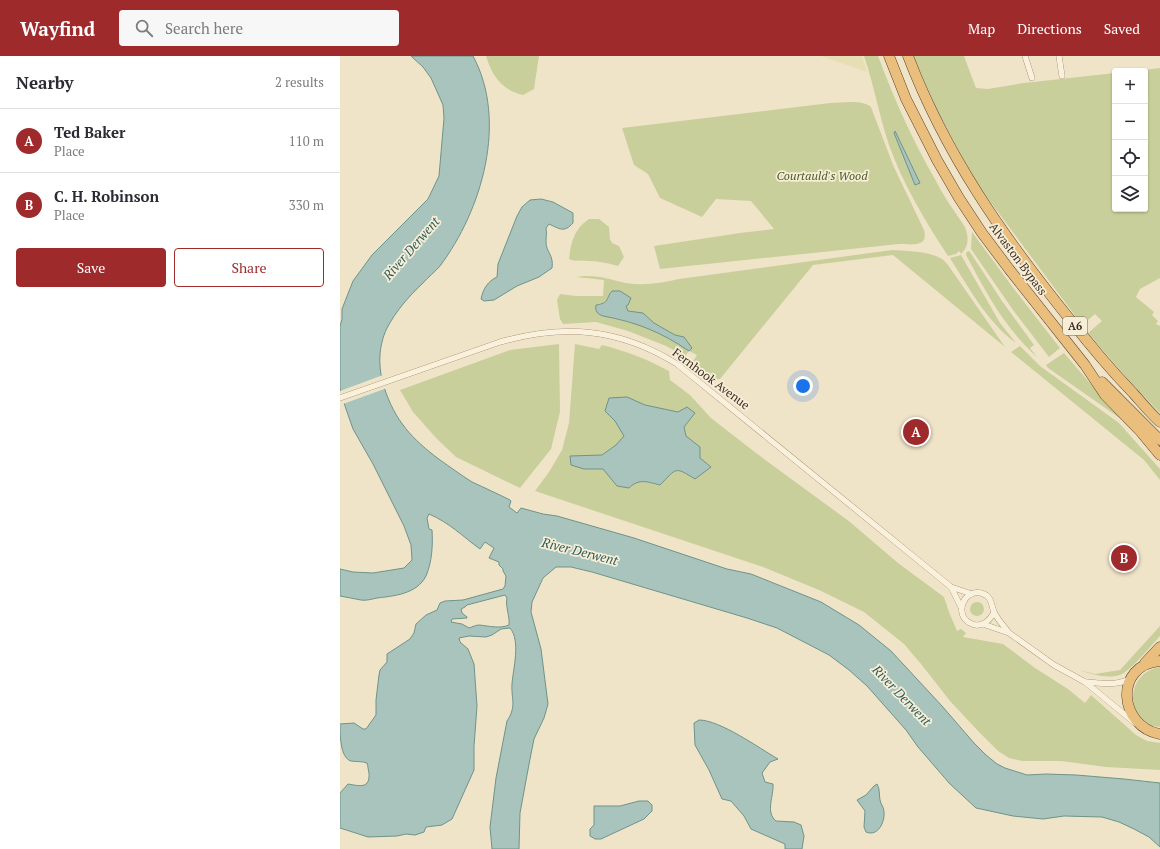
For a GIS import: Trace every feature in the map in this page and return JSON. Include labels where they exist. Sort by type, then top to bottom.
[{"type":"highway","name":"Alvaston Bypass","points":[[889,56],[919,126],[959,198],[982,233],[1085,365],[1105,395],[1160,455]]},
{"type":"highway","name":"Alvaston Bypass","points":[[908,56],[930,108],[953,152],[975,190],[998,225],[1101,358],[1160,422]]},
{"type":"highway","points":[[1085,365],[1160,440]]},
{"type":"highway","points":[[1160,646],[1130,679],[1126,693],[1126,699],[1140,726],[1160,734]]},
{"type":"highway","points":[[1144,665],[1154,661],[1160,661]]},
{"type":"street","points":[[1025,56],[1032,78]]},
{"type":"street","points":[[1059,56],[1062,76]]},
{"type":"street","name":"Fernhook Avenue","points":[[340,398],[500,342],[538,334],[554,332],[594,333],[633,342],[664,356],[677,364],[952,587],[972,594],[980,593],[988,596],[992,602],[994,612],[1008,633]]},
{"type":"street","name":"Fernhook Avenue","points":[[952,587],[966,621],[974,625],[983,624],[1008,633],[1054,665],[1085,682],[1140,726]]},
{"type":"street","points":[[961,607],[964,601],[972,594]]},
{"type":"street","points":[[983,624],[989,621],[994,612]]},
{"type":"street","name":"Fernhook Avenue","points":[[1085,682],[1114,684],[1125,682],[1130,679]]},
{"type":"shaded area","points":[[821,56],[862,56],[867,72]]},
{"type":"green space","points":[[486,56],[539,56],[534,89],[523,95],[509,90],[495,76]]},
{"type":"green space","points":[[864,56],[878,56],[897,104],[919,151],[942,193],[965,227],[968,242],[966,248],[961,254],[959,251],[956,254],[948,256],[923,216],[901,174],[882,123]]},
{"type":"green space","points":[[913,56],[964,56],[976,88],[988,89],[1024,83],[1112,73],[1112,212],[1148,212],[1148,70],[1160,68],[1160,278],[1140,289],[1136,297],[1154,312],[1152,315],[1158,321],[1156,324],[1160,326],[1160,413],[1133,385],[1088,333],[1102,321],[1095,314],[1082,325],[977,184],[938,112]]},
{"type":"green space","name":"Courtauld's Wood","points":[[857,102],[871,107],[893,165],[924,230],[924,240],[918,244],[899,244],[660,269],[654,246],[774,229],[751,201],[716,199],[702,217],[660,198],[648,174],[634,165],[622,128],[830,103]]},
{"type":"green space","points":[[589,219],[599,219],[609,227],[610,239],[612,243],[619,246],[624,257],[618,266],[607,263],[576,261],[569,259],[574,236],[580,227]]},
{"type":"green space","points":[[972,232],[1060,348],[1049,357],[1013,310],[971,249]]},
{"type":"green space","points":[[892,250],[931,254],[942,259],[948,265],[1005,347],[893,255],[813,265],[720,379],[713,379],[692,363],[697,355],[689,351],[685,356],[666,346],[628,331],[596,322],[563,324],[560,319],[557,300],[560,294],[576,296],[603,296],[604,280],[576,277],[596,277],[639,284],[659,283]],"holes":[[[610,294],[626,306],[628,311],[643,313],[654,323],[675,335],[684,337],[689,345],[673,340],[638,324],[603,316],[596,305],[605,302]]]},
{"type":"green space","points":[[968,251],[1034,345],[1030,348],[1037,357],[1015,334],[997,309],[966,255]]},
{"type":"green space","points":[[961,255],[1000,323],[1016,343],[987,315],[950,258]]},
{"type":"green space","points":[[559,344],[560,412],[551,449],[520,488],[456,457],[437,439],[413,412],[400,390],[510,350]]},
{"type":"green space","points":[[575,344],[599,349],[602,345],[611,347],[644,359],[669,371],[670,380],[690,395],[711,418],[850,522],[898,563],[944,597],[957,631],[961,629],[966,633],[963,637],[1003,644],[1035,668],[1068,689],[1085,703],[1091,695],[1136,735],[1147,741],[1160,743],[1160,770],[1106,767],[1061,761],[1022,761],[1009,758],[998,751],[950,701],[904,644],[864,612],[819,590],[763,567],[535,491],[549,472],[562,450],[569,423]]},
{"type":"green space","points":[[1020,346],[1040,366],[1119,423],[1160,469],[1160,480],[1144,460],[1011,352]]},
{"type":"green space","points":[[1064,353],[1121,419],[1048,368],[1046,365]]},
{"type":"green space","points":[[974,602],[980,602],[984,606],[984,612],[980,616],[974,616],[970,612],[970,606]]},
{"type":"green space","points":[[1160,626],[1160,636],[1136,662],[1122,674],[1117,676],[1094,675],[1079,670],[1095,674],[1120,670]]},
{"type":"green space","points":[[1160,667],[1160,727],[1148,724],[1140,717],[1135,708],[1133,698],[1139,678],[1148,671]]},
{"type":"water","name":"River Derwent","points":[[411,56],[473,56],[483,81],[489,108],[489,136],[485,164],[478,192],[468,219],[455,244],[440,266],[413,293],[399,310],[387,328],[382,342],[380,365],[384,387],[393,410],[413,437],[440,460],[472,482],[510,500],[509,507],[517,513],[521,508],[557,516],[634,538],[727,569],[751,574],[821,602],[859,625],[891,651],[974,743],[997,764],[1005,768],[1027,775],[1076,775],[1160,783],[1160,847],[1149,837],[1134,829],[1119,822],[1102,817],[1064,816],[1043,819],[1013,816],[976,808],[950,784],[918,747],[906,730],[867,686],[829,655],[777,628],[571,567],[556,567],[543,578],[532,602],[531,612],[541,649],[548,704],[544,718],[534,739],[530,759],[520,813],[519,849],[492,849],[490,827],[496,778],[507,721],[513,707],[512,684],[516,647],[510,628],[501,629],[486,637],[469,636],[459,638],[460,642],[468,649],[474,664],[477,706],[474,770],[452,819],[442,825],[426,827],[424,832],[415,835],[406,834],[397,836],[368,837],[340,828],[340,793],[348,784],[360,786],[366,784],[368,782],[369,773],[367,763],[347,759],[341,745],[340,724],[354,723],[363,729],[366,729],[376,715],[379,675],[380,670],[387,662],[387,654],[410,639],[414,633],[416,624],[426,615],[437,610],[440,603],[445,601],[463,600],[503,589],[505,586],[506,576],[503,569],[499,565],[499,562],[489,558],[494,548],[485,542],[480,549],[450,526],[429,514],[427,518],[429,529],[432,530],[431,559],[426,576],[417,587],[398,595],[367,600],[340,596],[340,569],[353,572],[373,573],[404,568],[412,560],[411,545],[404,526],[373,464],[353,429],[345,406],[340,388],[340,326],[342,309],[353,281],[372,255],[428,199],[439,176],[444,118],[443,105],[431,78],[423,67]],"holes":[[[505,595],[507,598],[509,625],[498,627],[479,625],[469,628],[462,624],[451,622],[452,619],[467,618],[462,613],[461,609],[467,605]]]},
{"type":"water","points":[[895,131],[920,183],[915,185],[894,133]]},
{"type":"water","points":[[541,199],[553,202],[573,213],[573,223],[567,228],[559,229],[549,224],[546,228],[546,245],[552,260],[552,268],[539,277],[517,286],[494,300],[484,301],[481,299],[483,292],[486,286],[497,277],[498,264],[522,207],[530,200]]},
{"type":"water","points":[[612,291],[620,291],[631,298],[626,306],[628,311],[643,313],[654,323],[675,335],[684,337],[692,348],[689,351],[658,333],[626,321],[599,314],[596,311],[596,305],[605,302]]},
{"type":"water","points":[[627,397],[645,405],[678,412],[687,407],[695,413],[684,427],[686,436],[700,447],[700,458],[711,467],[695,479],[683,472],[676,471],[673,472],[660,485],[640,482],[629,488],[617,486],[603,469],[584,469],[571,465],[570,456],[602,455],[616,445],[624,436],[615,421],[605,411],[609,398]]},
{"type":"water","points":[[699,720],[708,721],[728,729],[778,759],[770,762],[762,773],[765,782],[773,784],[770,809],[771,813],[776,821],[794,822],[801,825],[804,836],[802,849],[785,849],[785,844],[751,829],[744,816],[731,801],[722,799],[709,770],[695,745],[694,723]]},
{"type":"water","points":[[877,784],[880,800],[884,810],[884,816],[880,828],[877,831],[870,833],[866,832],[864,827],[865,811],[857,800],[866,795]]},
{"type":"water","points":[[639,801],[648,801],[652,805],[652,811],[644,819],[601,839],[595,839],[590,836],[590,829],[594,825],[594,806],[620,806]]},
{"type":"pier","points":[[383,375],[387,388],[343,404],[340,391]]},
{"type":"place","name":"Ted Baker","points":[[916,432]]},
{"type":"place","name":"C. H. Robinson","points":[[1124,558]]}]
